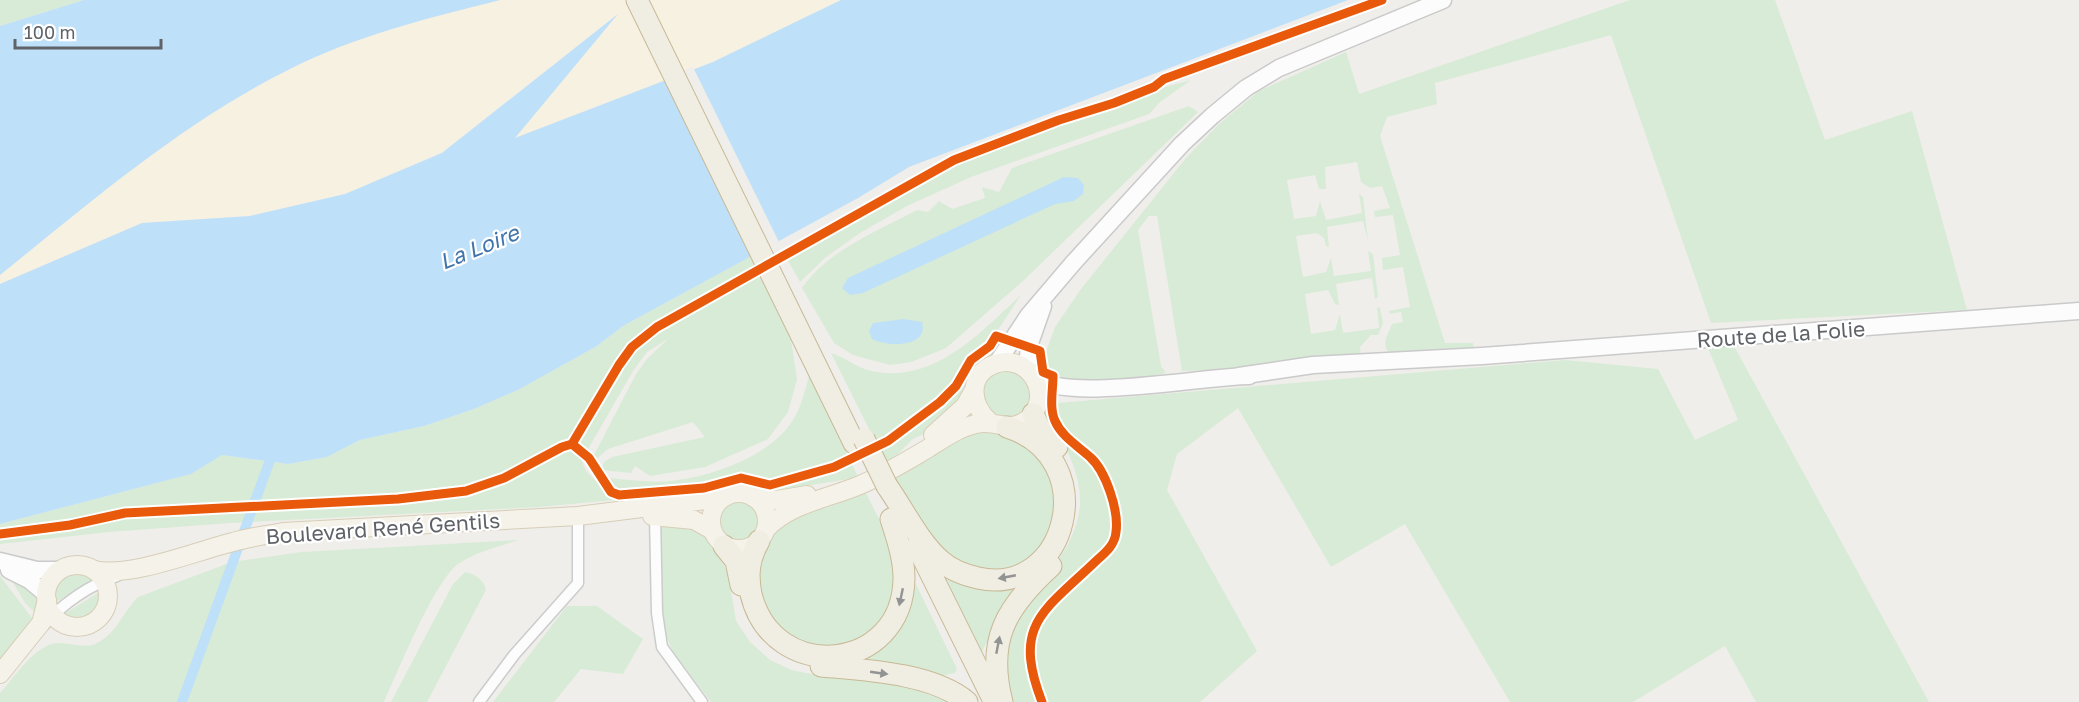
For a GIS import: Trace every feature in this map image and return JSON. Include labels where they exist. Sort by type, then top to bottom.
[{"type":"highway","points":[[637,0],[781,279]]},
{"type":"highway","points":[[649,0],[882,489],[995,702]]},
{"type":"highway","points":[[1002,702],[995,663],[1001,629],[1017,599],[1052,565],[1064,547],[1075,516],[1076,496],[1073,475],[1063,454],[1039,427],[1035,409]]},
{"type":"highway","points":[[882,489],[941,562],[954,570],[983,579],[1016,576],[1028,570],[1045,555],[1058,536],[1065,508],[1065,493],[1057,466],[1048,452],[1022,432],[998,424]]},
{"type":"highway","points":[[762,535],[752,553],[749,573],[753,600],[764,623],[780,642],[791,648],[818,656],[843,655],[864,648],[889,627],[901,602],[904,567],[882,489]]},
{"type":"highway","points":[[891,519],[980,702]]},
{"type":"highway","points":[[718,538],[738,567],[750,619],[763,638],[780,652],[814,665],[927,682],[954,692],[967,702]]},
{"type":"main road","points":[[997,363],[1018,363],[1030,372],[1039,393],[1035,409],[1017,425],[965,427],[891,471],[858,486],[790,510],[742,549],[718,538],[712,513],[722,498],[738,493],[777,500],[818,492],[857,480],[891,464],[949,422],[965,406],[981,373],[997,363]]},
{"type":"main road","points":[[974,390],[977,408],[998,424]]},
{"type":"main road","points":[[753,497],[765,511],[762,535]]},
{"type":"main road","name":"Boulevard René Gentils","points":[[578,516],[722,498]]},
{"type":"main road","name":"Boulevard René Gentils","points":[[102,582],[116,572],[236,541],[284,532],[578,516],[655,516],[694,520],[718,538]]},
{"type":"main road","name":"Boulevard René Gentils","points":[[102,582],[127,581],[190,554]]},
{"type":"main road","points":[[77,565],[102,582],[105,611],[94,622],[87,626],[60,628],[35,642],[3,670],[41,623],[49,603],[51,580],[61,570],[77,565]]},
{"type":"main road","points":[[49,603],[71,627]]},
{"type":"street","points":[[997,363],[1028,316],[1175,151],[1246,88],[1279,68],[1443,0]]},
{"type":"street","points":[[1030,372],[1031,339],[1049,292]]},
{"type":"street","name":"Route de la Folie","points":[[1035,409],[1053,396],[1083,389],[1239,376],[1325,374],[1431,365],[1482,356],[2079,311]]},
{"type":"street","name":"Route de la Folie","points":[[1030,372],[1044,384],[1083,389]]},
{"type":"street","points":[[479,702],[514,655],[576,588],[580,573],[578,516]]},
{"type":"street","points":[[655,516],[657,613],[662,646],[702,702]]},
{"type":"street","points":[[0,561],[37,570],[61,570]]},
{"type":"street","points":[[0,566],[29,580],[49,603],[102,582]]},
{"type":"green space","points":[[0,0],[84,0],[0,26]]},
{"type":"green space","points":[[1630,0],[1775,0],[1825,140],[1912,111],[1967,310],[1711,323],[1611,35],[1435,83],[1437,104],[1387,117],[1380,136],[1445,343],[1473,343],[1474,349],[1390,354],[1387,351],[1385,343],[1392,324],[1403,322],[1401,312],[1390,314],[1389,311],[1410,307],[1403,267],[1383,270],[1382,258],[1400,255],[1393,215],[1375,217],[1374,211],[1390,208],[1382,186],[1370,188],[1361,182],[1357,162],[1325,167],[1326,189],[1319,189],[1315,175],[1287,180],[1294,219],[1316,216],[1320,201],[1326,220],[1362,213],[1359,194],[1363,197],[1368,241],[1363,221],[1327,227],[1329,247],[1326,246],[1324,238],[1317,233],[1296,236],[1303,277],[1326,272],[1331,258],[1334,276],[1371,271],[1368,251],[1373,254],[1378,297],[1375,299],[1372,278],[1336,284],[1339,305],[1335,304],[1328,290],[1305,294],[1311,334],[1335,330],[1340,314],[1343,333],[1379,328],[1377,307],[1380,308],[1383,323],[1378,335],[1371,335],[1360,347],[1361,357],[1182,371],[1157,216],[1149,216],[1138,230],[1161,366],[1166,373],[1121,381],[1089,383],[1059,377],[1046,370],[1046,352],[1055,327],[1081,289],[1186,158],[1219,124],[1259,91],[1346,52],[1359,94]]},
{"type":"green space","points":[[1191,80],[1160,102],[1149,114],[971,177],[907,206],[860,233],[826,257],[800,282],[786,257],[952,164],[1150,91]]},
{"type":"green space","points":[[1189,106],[1198,112],[1023,281],[946,348],[911,362],[890,365],[853,355],[834,343],[802,288],[825,263],[840,252],[917,210],[928,212],[939,201],[952,209],[985,198],[982,187],[999,192],[1012,168]]},
{"type":"green space","points":[[751,256],[757,267],[658,322],[628,346],[572,439],[586,471],[614,500],[539,507],[231,523],[109,532],[0,544],[0,537],[78,526],[80,521],[0,532],[0,524],[190,474],[222,455],[288,464],[327,457],[360,440],[424,426],[474,409],[518,390],[597,346],[623,326]]},
{"type":"green space","points":[[759,272],[790,333],[797,379],[788,412],[768,439],[705,467],[650,476],[635,466],[631,473],[601,470],[604,462],[612,457],[705,437],[693,422],[608,449],[594,461],[593,457],[636,374],[647,359],[669,338],[647,352],[633,371],[587,451],[579,446],[577,439],[634,347],[658,329]]},
{"type":"green space","points":[[1021,295],[988,345],[969,358],[953,387],[920,416],[876,443],[831,353],[871,371],[899,373],[919,369],[938,362],[974,338]]},
{"type":"green space","points":[[1003,341],[1000,352],[979,363],[971,371],[963,398],[932,430],[913,439],[895,457],[886,462],[879,448],[910,430],[943,404],[960,385],[969,365],[996,342]]},
{"type":"green space","points":[[1734,346],[1929,702],[1756,702],[1725,646],[1633,702],[1510,702],[1405,524],[1331,567],[1238,408],[1177,454],[1167,490],[1257,651],[1200,702],[1008,702],[1002,666],[1006,629],[1066,547],[1073,534],[1080,505],[1073,463],[1049,425],[1044,407],[1056,429],[1099,471],[1114,523],[1113,537],[1119,532],[1110,484],[1103,466],[1057,422],[1058,403],[1565,360],[1658,369],[1695,440],[1738,420],[1708,348]]},
{"type":"green space","points":[[1001,371],[1011,371],[1026,381],[1030,395],[1029,404],[1020,415],[1011,419],[1001,419],[986,409],[982,400],[982,390],[992,375]]},
{"type":"green space","points":[[810,373],[849,457],[769,482],[738,475],[712,483],[654,491],[618,492],[612,489],[609,478],[652,482],[678,480],[726,468],[757,453],[783,432],[793,420]]},
{"type":"green space","points":[[975,430],[1003,433],[1046,458],[1060,508],[1039,552],[1007,570],[986,573],[940,552],[893,476]]},
{"type":"green space","points":[[851,462],[857,475],[849,479],[761,493],[750,488],[729,486],[718,493],[681,494],[656,502],[656,495],[743,480],[773,485]]},
{"type":"green space","points":[[864,489],[892,545],[896,608],[871,638],[814,651],[774,628],[757,588],[761,551],[781,525],[813,510],[829,507]]},
{"type":"green space","points":[[739,501],[754,507],[760,522],[754,537],[739,543],[724,537],[718,522],[724,507]]},
{"type":"green space","points":[[659,525],[700,528],[728,572],[736,621],[750,642],[770,660],[791,670],[816,675],[908,686],[954,702],[711,702],[673,652],[663,629]]},
{"type":"green space","points":[[518,540],[472,556],[458,564],[449,574],[438,589],[417,628],[384,702],[0,702],[0,693],[26,662],[41,649],[58,643],[95,644],[109,635],[138,597],[232,562],[302,552]]},
{"type":"green space","points":[[934,561],[1027,579],[996,623],[982,652],[978,654]]},
{"type":"green space","points":[[79,572],[93,578],[55,603],[55,591],[63,578]]},
{"type":"green space","points":[[465,572],[478,578],[486,590],[427,702],[391,702],[453,584]]},
{"type":"green space","points":[[8,574],[39,594],[39,616],[25,603]]},
{"type":"green space","points":[[911,574],[957,669],[955,673],[935,677],[829,661],[875,646]]},
{"type":"green space","points":[[0,576],[35,622],[0,658]]},
{"type":"green space","points":[[101,591],[100,603],[94,612],[84,618],[72,620],[64,614]]},
{"type":"green space","points":[[567,606],[597,606],[643,639],[623,674],[581,669],[554,702],[493,702]]},
{"type":"sand","points":[[500,0],[841,0],[713,62],[514,138],[615,16],[442,152],[345,194],[250,216],[142,223],[0,284],[0,275],[104,192],[175,139],[249,91],[339,47],[419,21]]},
{"type":"water","points":[[84,0],[500,0],[419,21],[339,47],[249,91],[211,114],[139,165],[0,275],[0,26]]},
{"type":"water","name":"La Loire","points":[[841,0],[1348,0],[909,167],[858,198],[623,326],[597,346],[518,390],[474,409],[424,426],[360,440],[327,457],[288,464],[222,455],[191,474],[0,524],[0,284],[142,223],[250,216],[345,194],[442,153],[618,14],[515,138],[713,62]]},
{"type":"water","points":[[1064,177],[1078,178],[1084,185],[1083,194],[1074,201],[1055,204],[863,293],[850,295],[842,288],[848,278]]},
{"type":"water","points":[[904,319],[922,322],[923,331],[919,337],[913,341],[897,344],[872,339],[869,331],[873,323]]},
{"type":"pier","points":[[693,67],[780,244],[753,259],[664,78]]},
{"type":"waterway","points":[[182,702],[274,449]]},
{"type":"cycle path","points":[[572,444],[632,347],[657,327],[954,160],[1059,120],[1114,103],[1154,87],[1164,79],[1382,0]]},
{"type":"cycle path","points":[[572,444],[589,458],[611,492],[619,495],[704,488],[741,478],[770,485],[834,467],[888,441],[940,402],[956,386],[971,360],[990,346],[996,336],[1040,351],[1043,372],[1053,376],[1052,405],[1055,421],[1066,437],[1096,463],[1110,492],[1116,523],[1114,541],[1109,548],[1048,607],[1038,621],[1032,637],[1030,654],[1042,702]]},
{"type":"cycle path","points":[[0,534],[70,525],[125,513],[398,499],[466,491],[504,478],[572,444]]}]
